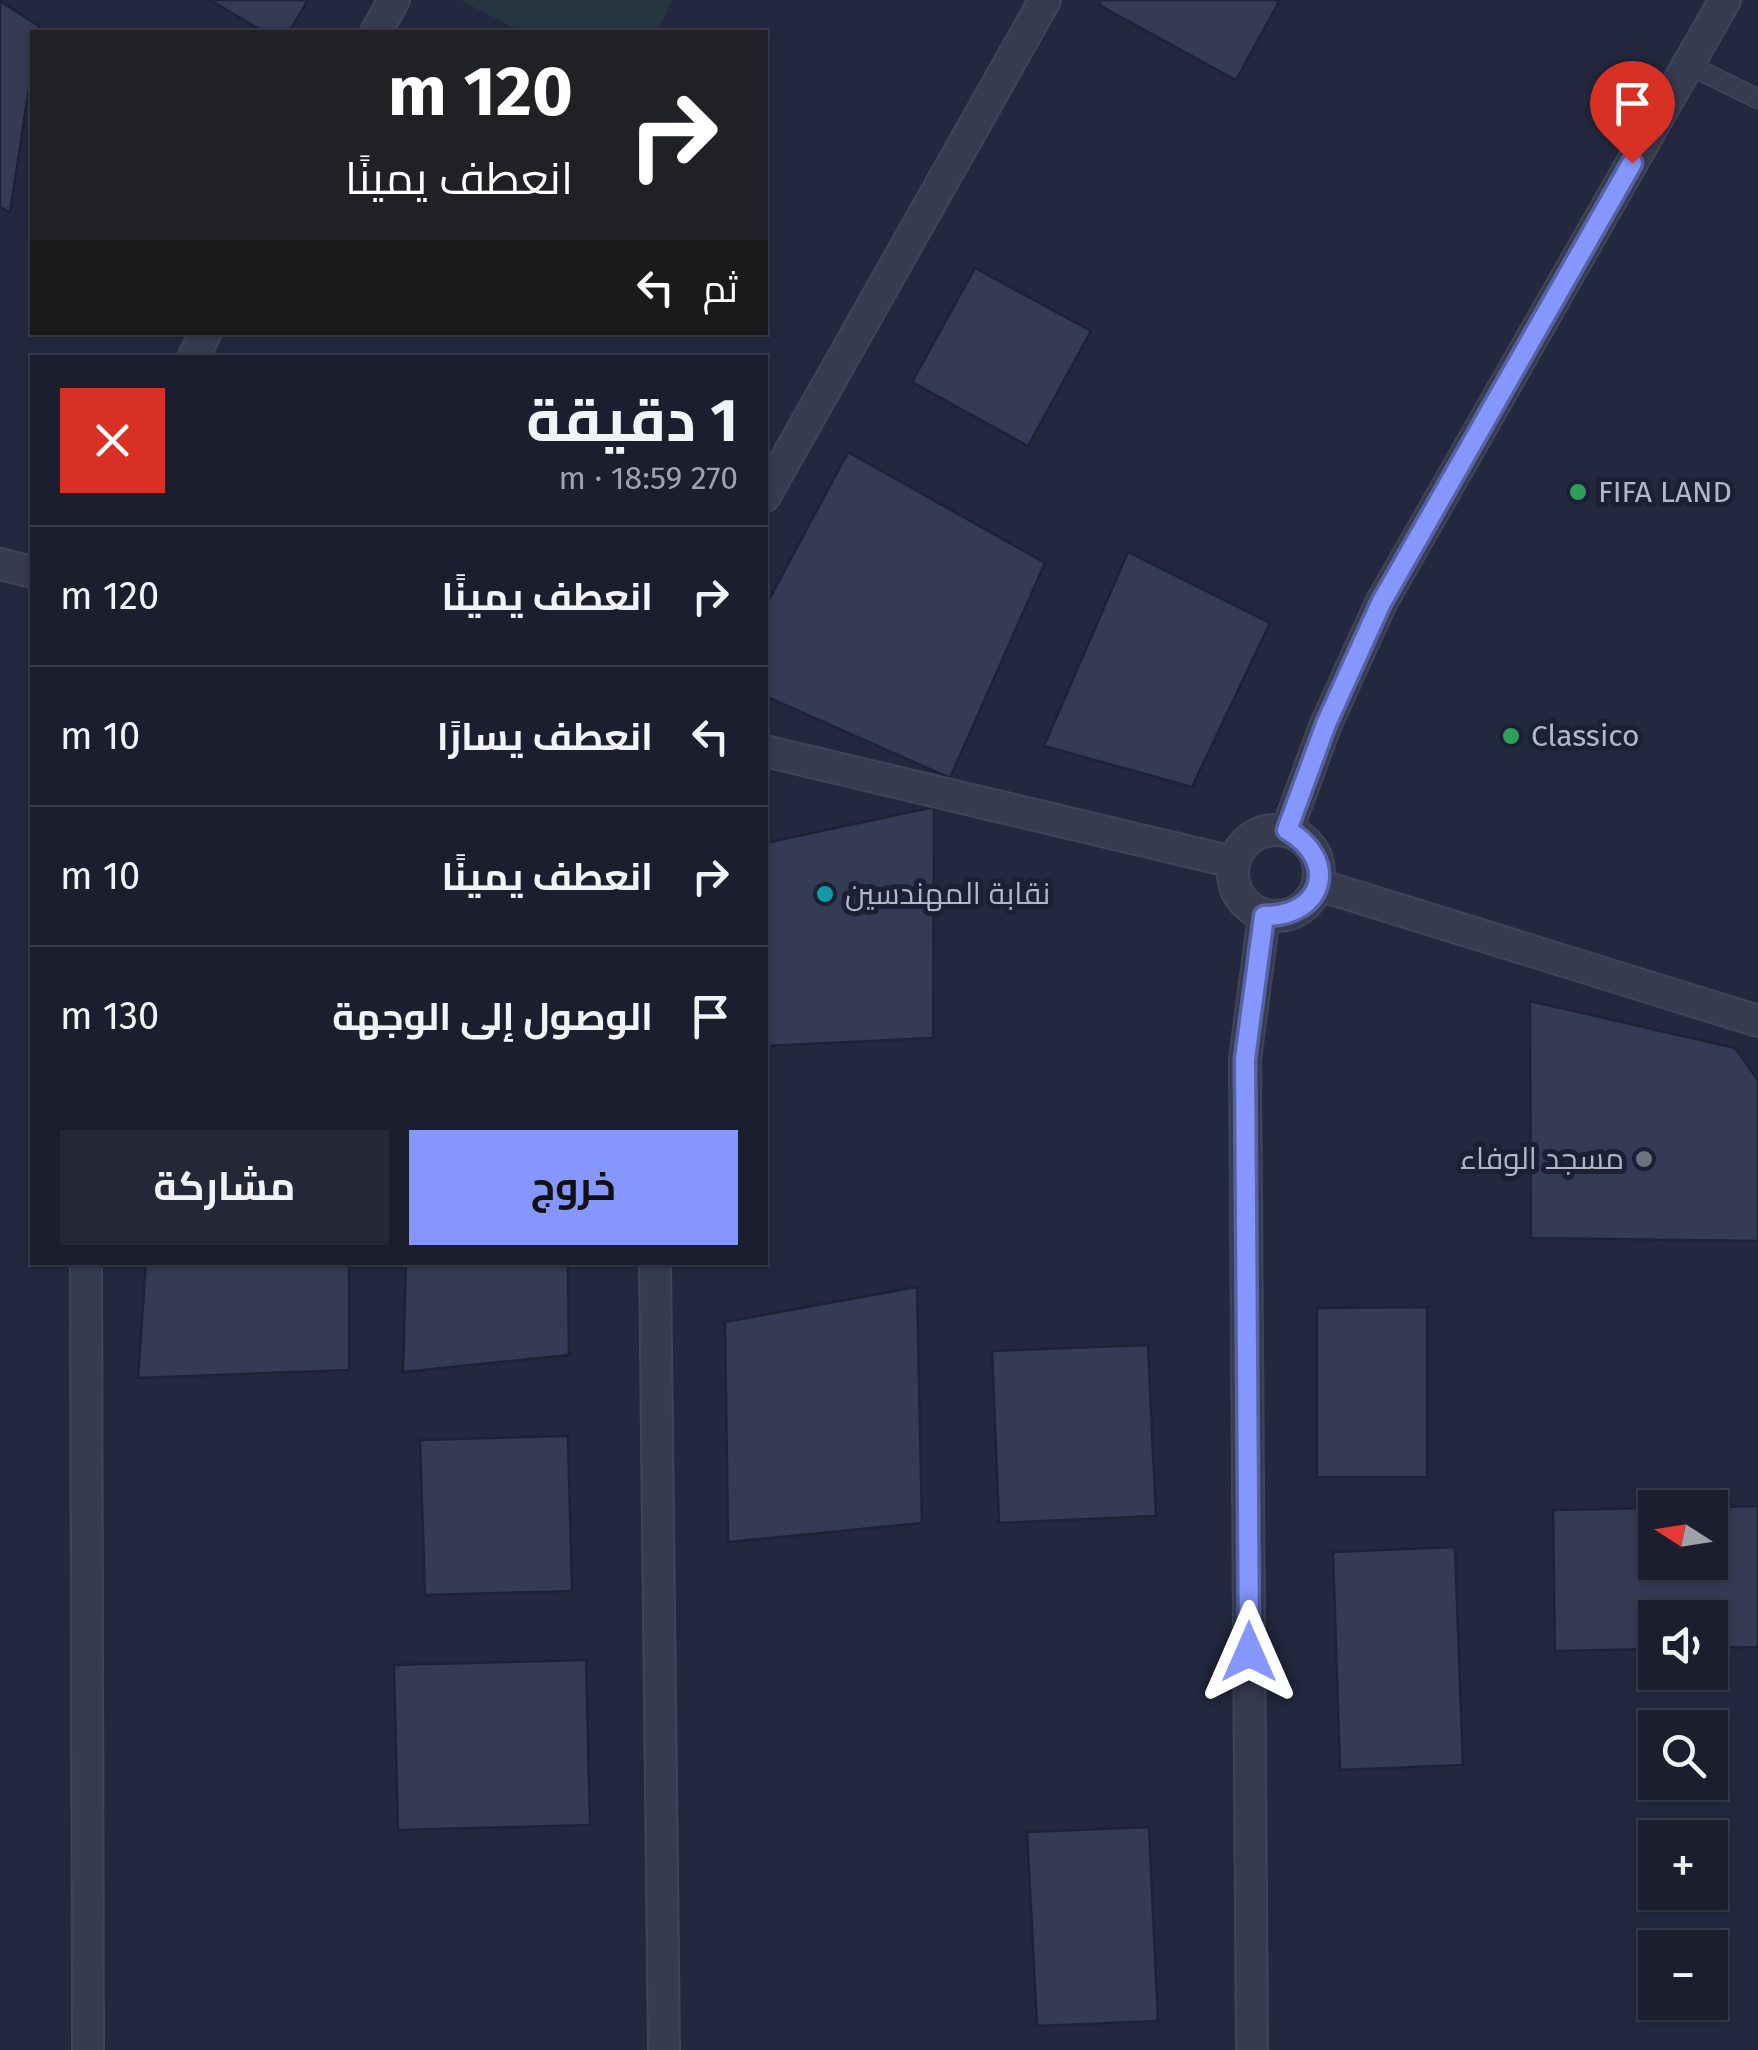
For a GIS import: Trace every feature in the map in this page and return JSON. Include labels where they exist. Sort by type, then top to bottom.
[{"type":"street","points":[[377,30],[394,0]]},
{"type":"street","points":[[768,491],[1045,0]]},
{"type":"street","points":[[1287,830],[1326,724],[1381,603],[1725,0]]},
{"type":"street","points":[[0,564],[30,572]]},
{"type":"street","points":[[768,753],[1233,862]]},
{"type":"street","points":[[1264,830],[1287,830],[1307,842],[1318,862],[1318,884],[1307,904],[1288,916],[1264,916],[1244,905],[1233,885],[1233,862],[1244,842],[1264,830]]},
{"type":"street","points":[[1318,884],[1758,1020]]},
{"type":"street","points":[[1252,2050],[1245,1059],[1264,916]]},
{"type":"street","points":[[86,1265],[88,2050]]},
{"type":"street","points":[[655,1265],[664,2050]]},
{"type":"lane","points":[[1689,66],[1758,99]]},
{"type":"shaded area","points":[[460,0],[673,0],[658,30],[519,30]]},
{"type":"building","points":[[210,0],[308,0],[290,30],[261,30]]},
{"type":"building","points":[[1101,0],[1280,0],[1236,80],[1099,5]]},
{"type":"building","points":[[0,1],[39,26],[38,30],[30,30],[30,82],[10,212],[0,207]]},
{"type":"building","points":[[975,268],[1091,331],[1028,446],[912,382]]},
{"type":"building","points":[[848,452],[1045,563],[950,778],[768,697],[768,601]]},
{"type":"building","points":[[1128,552],[1270,623],[1192,787],[1044,746]]},
{"type":"building","points":[[934,807],[933,1038],[768,1046],[768,842]]},
{"type":"building","name":"مسجد الوفاء","points":[[1530,1001],[1735,1048],[1758,1080],[1758,1241],[1531,1238]]},
{"type":"building","points":[[146,1265],[349,1265],[349,1370],[138,1378]]},
{"type":"building","points":[[406,1265],[568,1265],[569,1355],[403,1372]]},
{"type":"building","points":[[917,1287],[922,1523],[728,1542],[725,1322]]},
{"type":"building","points":[[1427,1307],[1427,1477],[1317,1477],[1317,1308]]},
{"type":"building","points":[[1148,1345],[1156,1516],[999,1523],[992,1351]]},
{"type":"building","points":[[568,1436],[572,1591],[425,1595],[420,1440]]},
{"type":"building","points":[[1758,1506],[1758,1647],[1728,1648],[1728,1600],[1638,1600],[1638,1649],[1555,1651],[1553,1510],[1638,1508],[1638,1580],[1728,1580],[1728,1507]]},
{"type":"building","points":[[1455,1547],[1463,1765],[1340,1770],[1333,1552]]},
{"type":"building","points":[[586,1660],[590,1825],[398,1830],[394,1665]]},
{"type":"building","points":[[1149,1827],[1158,2021],[1037,2026],[1027,1832]]},
{"type":"place","name":"FIFA LAND","points":[[1578,492]]},
{"type":"place","name":"Classico","points":[[1511,736]]},
{"type":"place","name":"نقابة المهندسين","points":[[825,894]]},
{"type":"place","name":"مسجد الوفاء","points":[[1644,1159]]},
{"type":"route","points":[[1249,1652],[1245,1059],[1264,916],[1288,916],[1307,904],[1318,884],[1318,862],[1307,842],[1287,830],[1326,724],[1381,603],[1632,163]]}]
